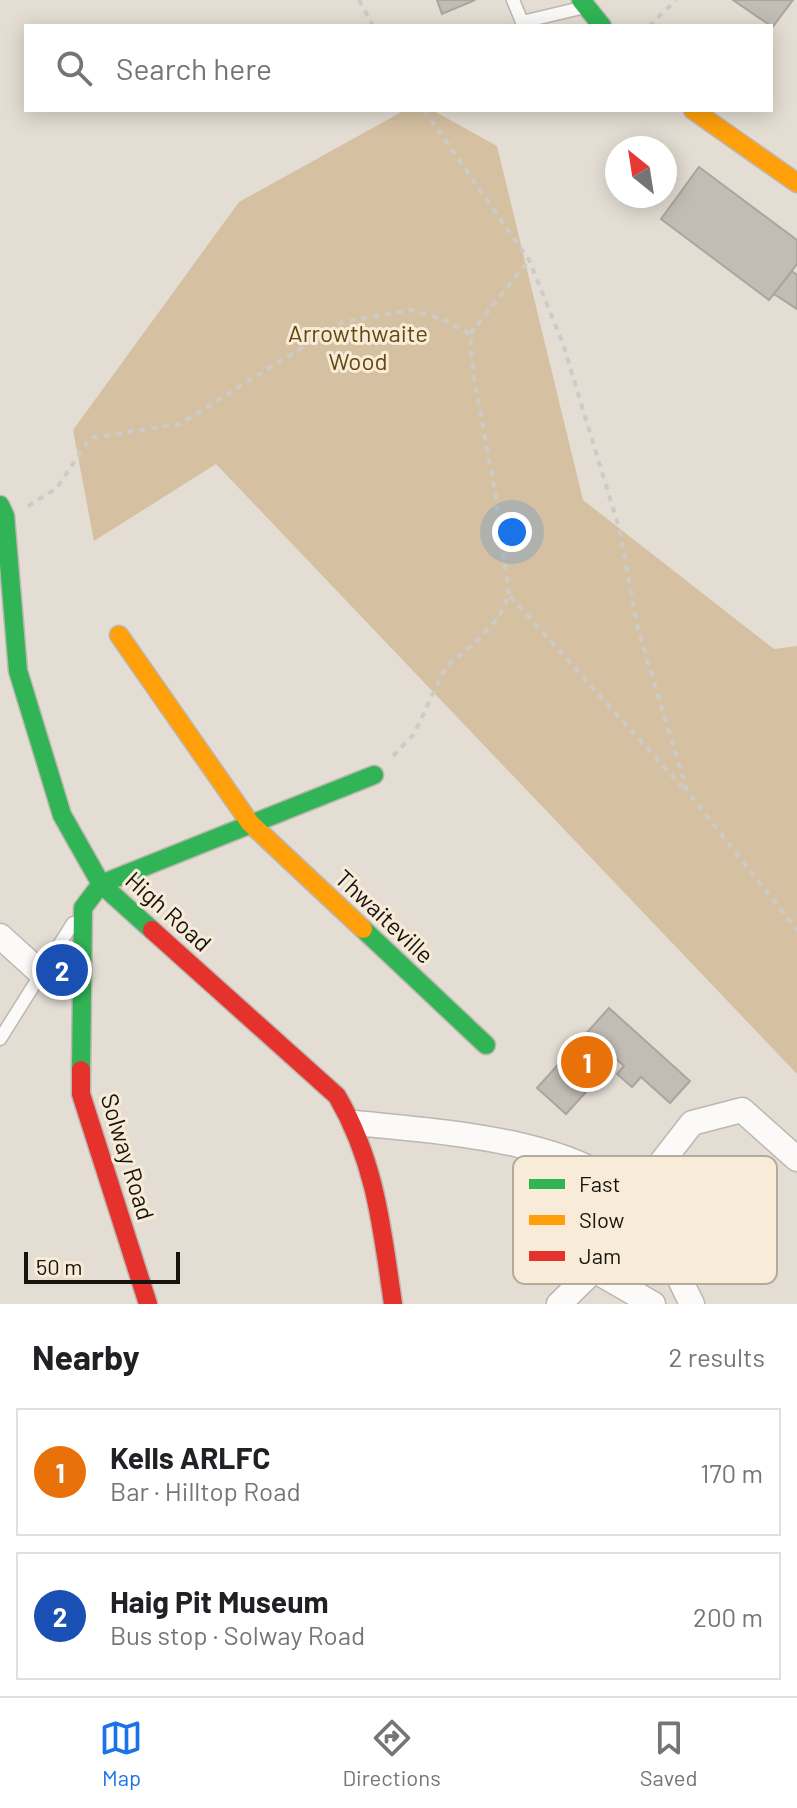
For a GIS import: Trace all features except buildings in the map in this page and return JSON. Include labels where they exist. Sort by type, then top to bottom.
[{"type":"street","points":[[583,3],[600,24]]},
{"type":"street","points":[[696,112],[797,183]]},
{"type":"street","name":"High Road","points":[[3,513],[9,669],[62,815],[101,884],[337,1096],[355,1123],[373,1170],[393,1304]]},
{"type":"street","name":"Thwaiteville","points":[[119,635],[250,823],[486,1045]]},
{"type":"street","points":[[83,908],[101,884],[374,775]]},
{"type":"street","name":"Solway Road","points":[[83,908],[81,1094],[148,1304]]},
{"type":"street","points":[[0,936],[43,975]]},
{"type":"street","points":[[666,1156],[692,1123],[742,1110],[797,1159]]},
{"type":"street","points":[[355,1123],[528,1147],[554,1156]]},
{"type":"street","points":[[559,1304],[580,1284]]},
{"type":"street","points":[[618,1284],[653,1304]]},
{"type":"street","points":[[682,1284],[692,1304]]},
{"type":"lane","points":[[513,0],[522,22],[583,3]]},
{"type":"lane","points":[[0,1039],[83,908]]},
{"type":"path","points":[[359,0],[372,24]]},
{"type":"path","points":[[651,24],[676,0]]},
{"type":"path","points":[[425,112],[529,260],[567,358],[619,528],[638,629],[687,791],[797,930]]},
{"type":"path","points":[[374,775],[414,734],[446,666],[474,644],[499,617],[509,595],[495,492],[474,378],[470,334],[529,260]]},
{"type":"path","points":[[3,513],[57,488],[90,438],[180,424],[343,322],[411,310],[443,319],[470,334]]},
{"type":"path","points":[[509,595],[693,799]]},
{"type":"green space","name":"Arrowthwaite Wood","points":[[401,112],[436,112],[497,146],[583,500],[774,649],[797,646],[797,1074],[216,464],[94,541],[73,430],[239,202]]},
{"type":"traffic: fast","points":[[581,0],[600,24]]},
{"type":"traffic: fast","points":[[0,505],[5,516],[18,671],[62,815],[101,884],[152,930]]},
{"type":"traffic: fast","points":[[81,1070],[83,908],[101,884],[374,775]]},
{"type":"traffic: fast","points":[[363,929],[486,1045]]},
{"type":"traffic: slow","points":[[696,112],[797,183]]},
{"type":"traffic: slow","points":[[119,635],[250,823],[363,929]]},
{"type":"traffic: jam","points":[[152,930],[337,1096],[361,1146],[369,1171],[381,1223],[393,1304]]},
{"type":"traffic: jam","points":[[81,1070],[81,1094],[148,1304]]},
{"type":"place","name":"Haig Pit Museum","points":[[62,970]]},
{"type":"place","name":"Kells ARLFC","points":[[587,1062]]}]
